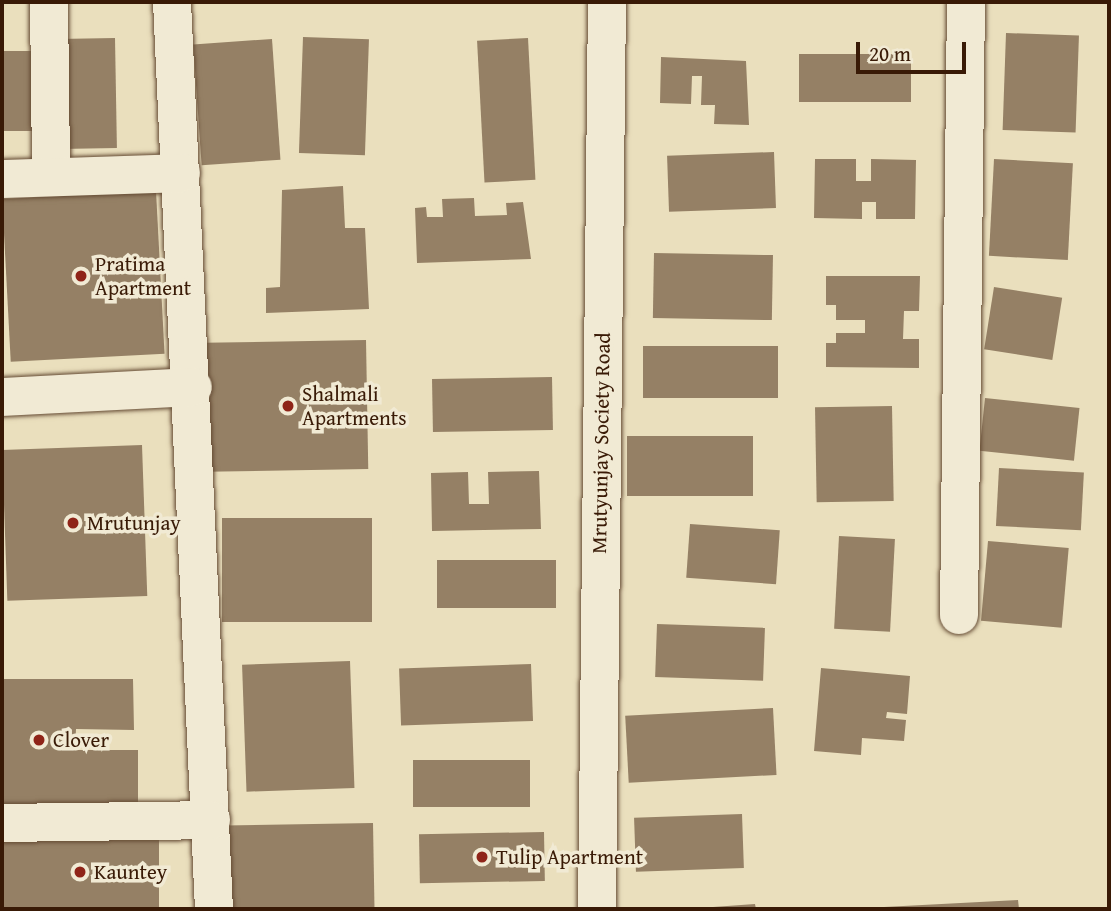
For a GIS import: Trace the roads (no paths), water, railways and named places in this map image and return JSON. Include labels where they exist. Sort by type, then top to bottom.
[{"type":"street","points":[[50,2],[51,177]]},
{"type":"street","points":[[172,2],[193,387],[214,909]]},
{"type":"street","name":"Mrutyunjay Society Road","points":[[596,897],[607,2]]},
{"type":"street","points":[[959,615],[967,2]]},
{"type":"street","points":[[2,179],[181,173]]},
{"type":"street","points":[[2,397],[193,387]]},
{"type":"street","points":[[2,823],[211,820]]},
{"type":"place","name":"Pratima Apartment","points":[[81,276]]},
{"type":"place","name":"Shalmali Apartments","points":[[288,406]]},
{"type":"place","name":"Mrutunjay","points":[[73,523]]},
{"type":"place","name":"Clover","points":[[39,740]]},
{"type":"place","name":"Tulip Apartment","points":[[482,857]]},
{"type":"place","name":"Kauntey","points":[[80,872]]}]
